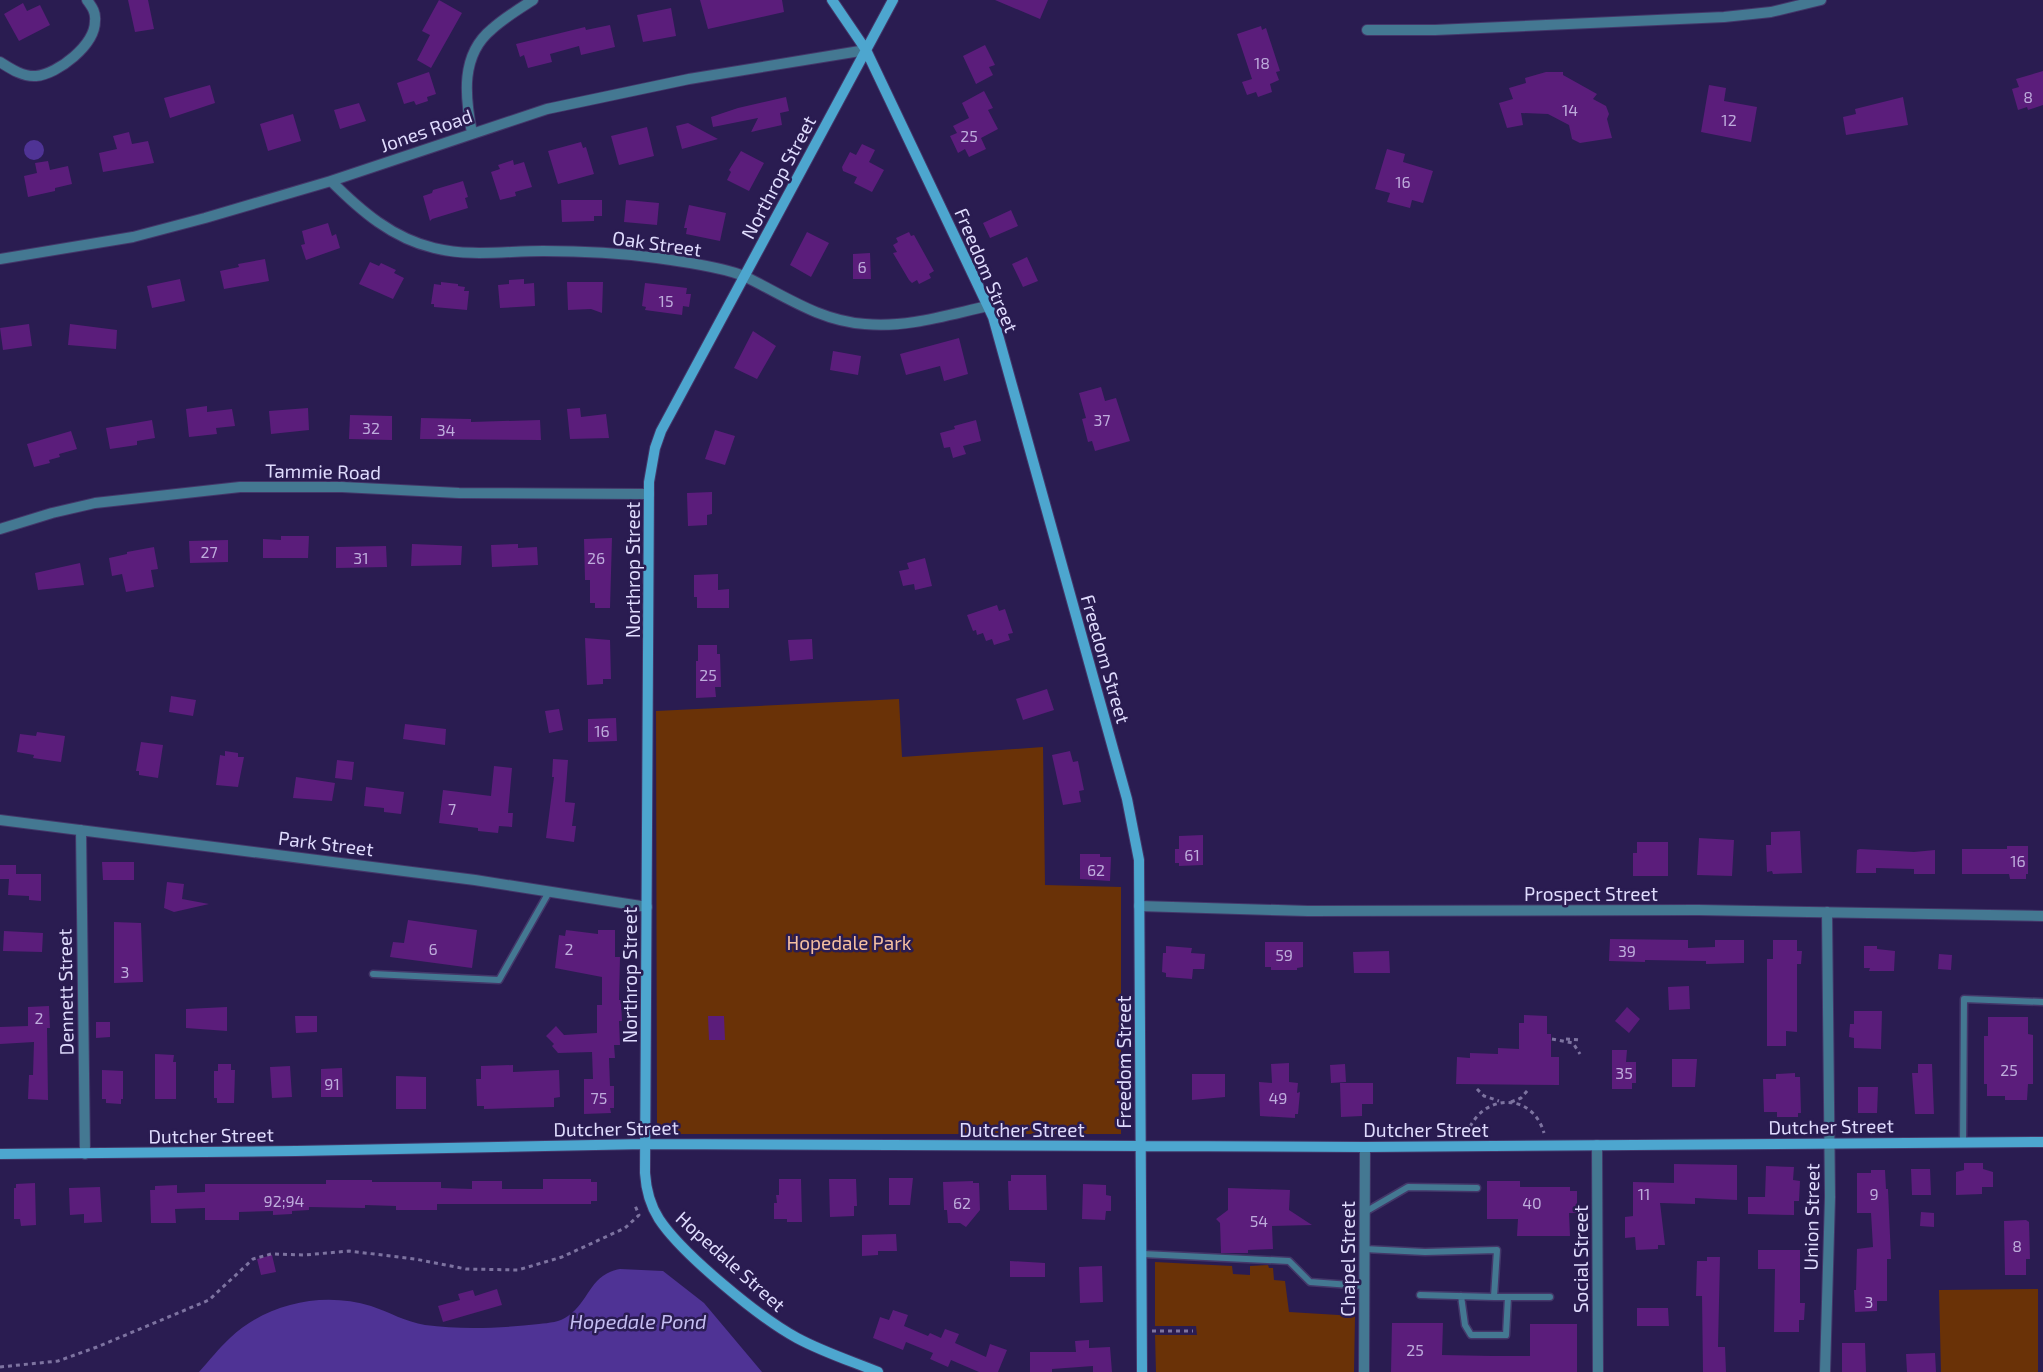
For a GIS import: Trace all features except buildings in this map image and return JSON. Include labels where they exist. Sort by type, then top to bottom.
[{"type":"street","points":[[0,62],[27,76],[38,76],[67,64],[89,37],[96,23],[94,10],[87,0]]},
{"type":"street","points":[[472,133],[466,81],[469,65],[477,46],[490,29],[533,0]]},
{"type":"street","name":"Freedom Street","points":[[832,0],[866,50],[993,317],[1127,799],[1139,851],[1143,1254],[1142,1372]]},
{"type":"street","name":"Northrop Street","points":[[645,1144],[649,494],[651,463],[661,431],[893,0]]},
{"type":"street","points":[[1366,30],[1435,30],[1724,17],[1781,10],[1821,0]]},
{"type":"street","name":"Jones Road","points":[[0,259],[133,237],[331,181],[547,109],[670,83],[866,50]]},
{"type":"street","name":"Oak Street","points":[[331,181],[376,222],[400,235],[433,248],[473,255],[542,251],[657,258],[744,276],[809,310],[833,318],[863,324],[912,323],[988,306]]},
{"type":"street","name":"Tammie Road","points":[[0,529],[52,513],[95,503],[240,488],[342,487],[459,493],[649,494]]},
{"type":"street","name":"Park Street","points":[[0,820],[549,892],[647,907]]},
{"type":"street","name":"Dennett Street","points":[[81,830],[84,1154]]},
{"type":"street","name":"Prospect Street","points":[[1140,906],[1308,910],[1827,912],[2043,916]]},
{"type":"street","name":"Union Street","points":[[1825,1372],[1829,1145],[1827,912]]},
{"type":"street","name":"Dutcher Street","points":[[0,1154],[645,1144],[1365,1147],[2043,1142]]},
{"type":"street","name":"Hopedale Street","points":[[645,1144],[646,1190],[660,1221],[683,1246],[774,1324],[824,1350],[878,1372]]},
{"type":"street","name":"Social Street","points":[[1597,1146],[1598,1372]]},
{"type":"street","name":"Chapel Street","points":[[1364,1372],[1365,1147]]},
{"type":"lane","points":[[373,974],[500,980],[549,892]]},
{"type":"lane","points":[[1963,1142],[1964,999],[2043,1002]]},
{"type":"lane","points":[[1365,1212],[1408,1188],[1477,1188]]},
{"type":"lane","points":[[1364,1249],[1425,1252],[1497,1250],[1494,1297]]},
{"type":"lane","points":[[1143,1254],[1289,1261],[1310,1282],[1364,1286]]},
{"type":"lane","points":[[1420,1295],[1550,1297]]},
{"type":"lane","points":[[1461,1296],[1465,1325],[1471,1335],[1506,1335],[1508,1297]]},
{"type":"path","points":[[1552,1039],[1580,1040]]},
{"type":"path","points":[[1560,1039],[1573,1043],[1580,1054]]},
{"type":"path","points":[[1477,1089],[1492,1100],[1517,1104],[1531,1113],[1541,1125],[1544,1136]]},
{"type":"path","points":[[1467,1135],[1476,1115],[1487,1106],[1521,1098],[1528,1090]]},
{"type":"path","points":[[0,1367],[58,1361],[97,1347],[209,1300],[253,1259],[271,1254],[305,1255],[349,1251],[416,1259],[466,1269],[518,1270],[562,1257],[625,1228],[639,1215],[634,1203]]},
{"type":"path","points":[[1149,1331],[1194,1331]]},
{"type":"green space","name":"Hopedale Park","points":[[899,699],[902,757],[1043,747],[1045,885],[1121,887],[1121,1134],[657,1134],[656,711]]},
{"type":"green space","points":[[1155,1262],[1232,1266],[1233,1274],[1250,1275],[1250,1266],[1268,1265],[1269,1268],[1273,1268],[1274,1280],[1285,1281],[1289,1312],[1355,1316],[1354,1372],[1156,1372],[1155,1335],[1197,1335],[1196,1326],[1155,1326]]},
{"type":"green space","points":[[2038,1289],[2038,1372],[1941,1372],[1939,1290]]},
{"type":"water","points":[[34,140],[41,143],[44,150],[41,157],[34,160],[27,157],[24,150],[27,143]]},
{"type":"water","name":"Hopedale Pond","points":[[620,1269],[663,1271],[704,1303],[762,1372],[199,1372],[226,1342],[245,1326],[261,1316],[296,1303],[315,1300],[353,1302],[371,1306],[411,1322],[439,1327],[482,1328],[543,1324],[558,1321],[568,1316],[602,1277]]}]
